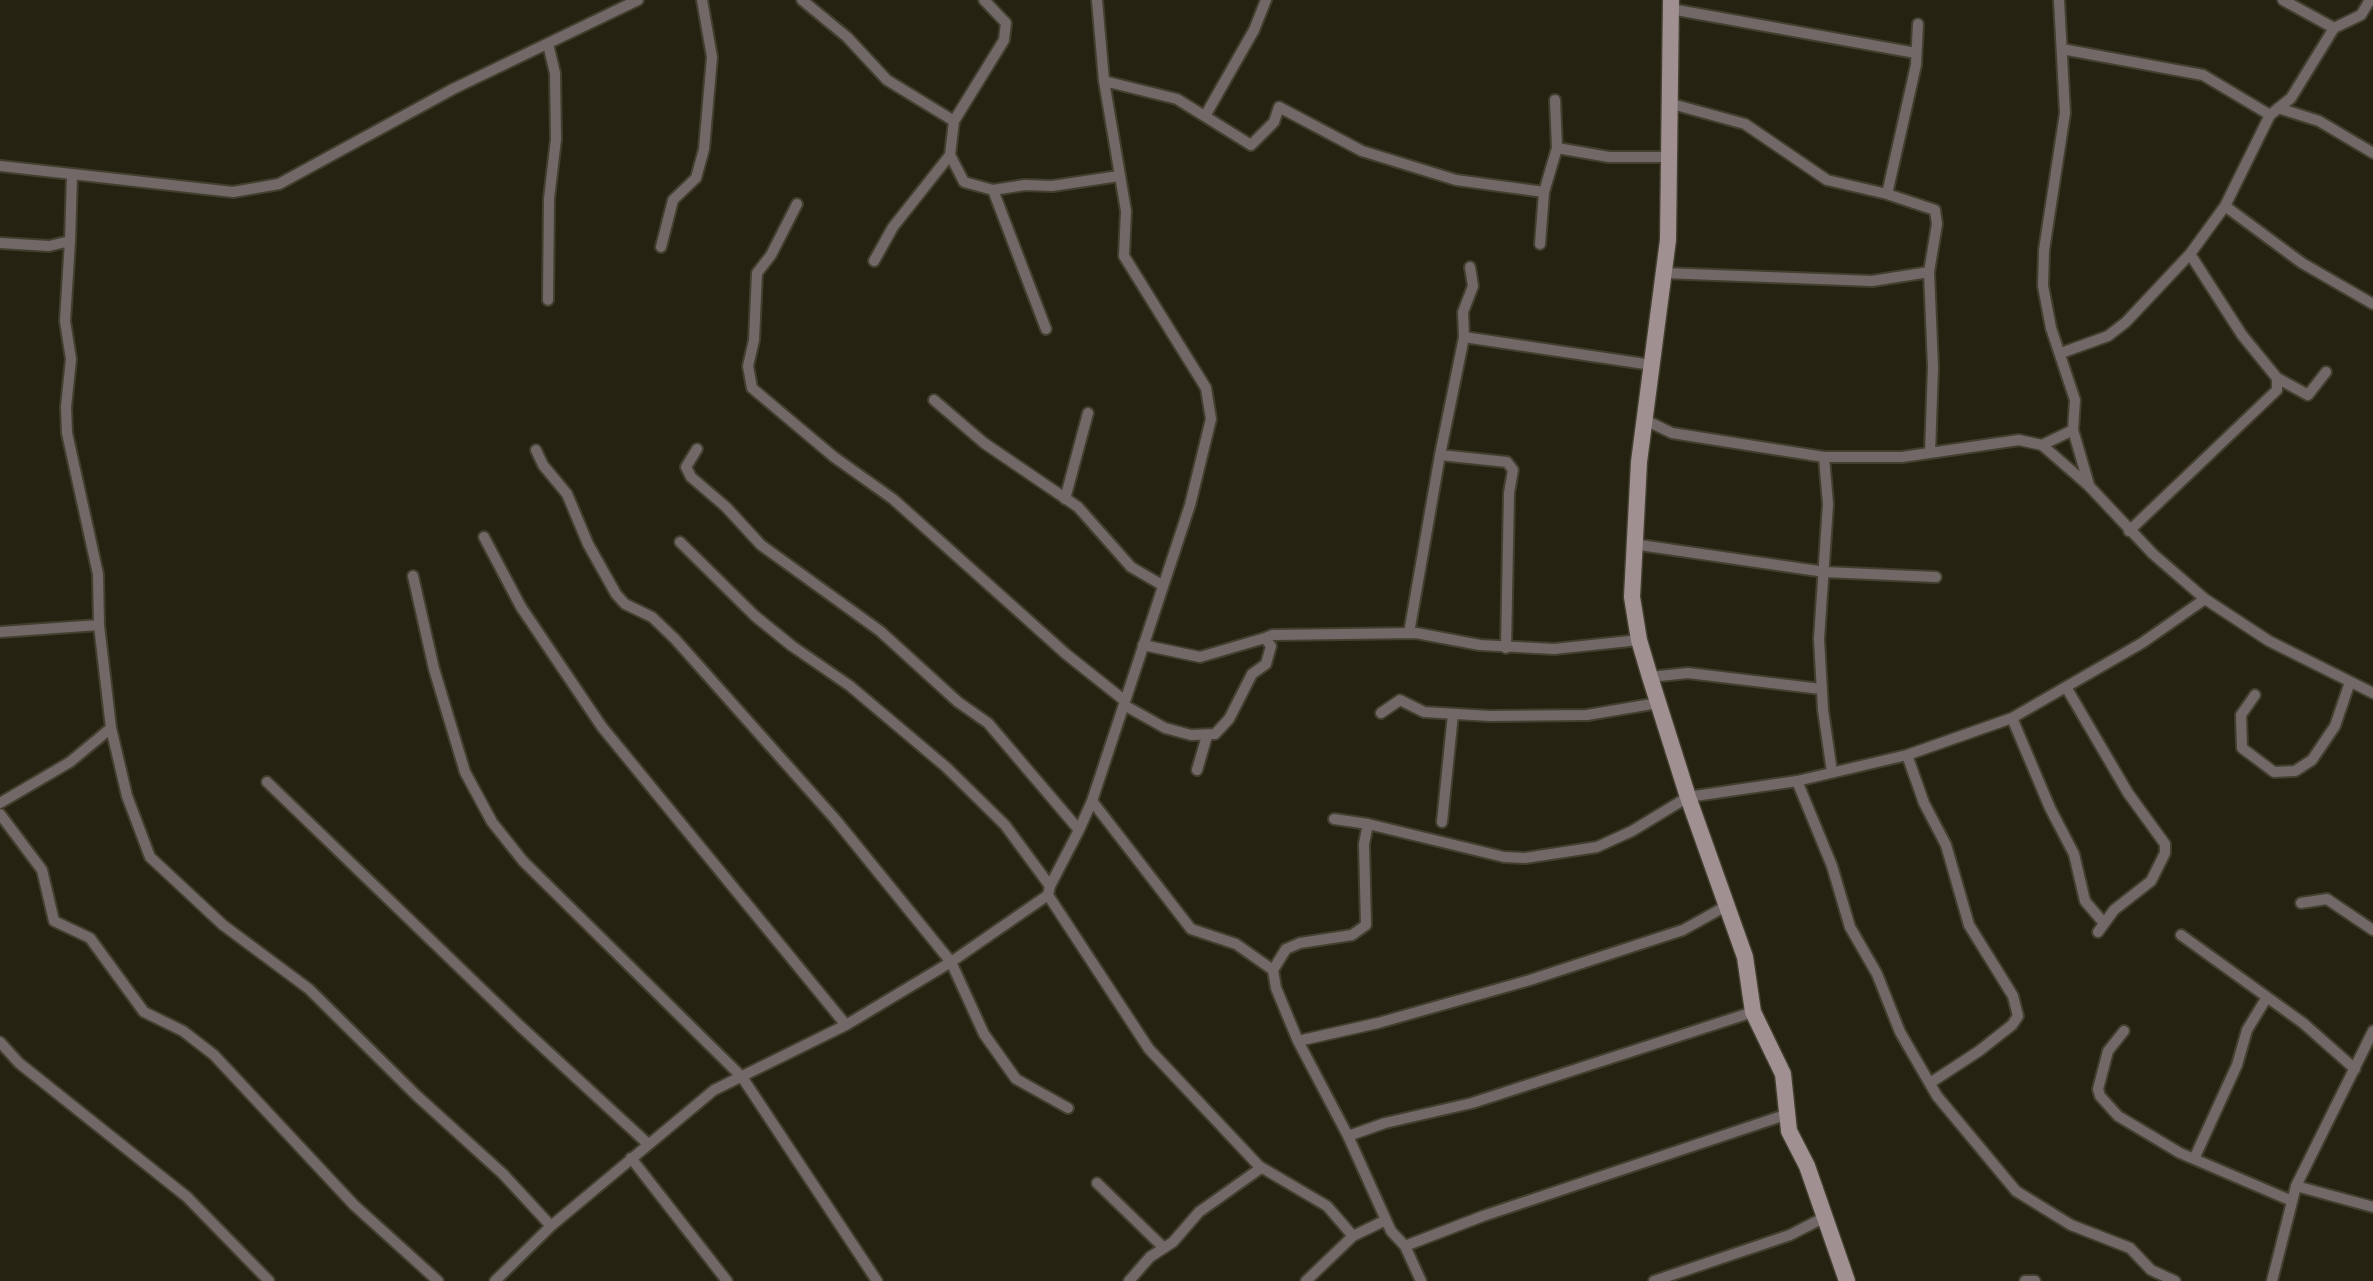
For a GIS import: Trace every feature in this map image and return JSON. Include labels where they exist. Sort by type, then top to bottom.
[{"type":"street","points":[[0,166],[233,192],[279,184],[453,89],[638,0]]},
{"type":"street","points":[[661,247],[673,200],[696,178],[704,149],[712,57],[702,0]]},
{"type":"street","points":[[802,0],[847,37],[887,80],[954,121]]},
{"type":"street","points":[[874,261],[893,227],[950,155],[954,121],[1004,40],[1006,23],[984,0]]},
{"type":"street","points":[[495,1281],[551,1226],[647,1143],[714,1090],[846,1025],[951,962],[1049,891],[1079,830],[1092,801],[1190,505],[1211,419],[1201,378],[1124,256],[1126,211],[1104,81],[1097,0]]},
{"type":"street","points":[[1205,116],[1254,30],[1266,0]]},
{"type":"street","points":[[2059,0],[2065,113],[2044,250],[2043,286],[2051,328],[2075,400],[2073,430],[2089,486]]},
{"type":"street","points":[[2283,0],[2334,28]]},
{"type":"street","points":[[2061,353],[2108,336],[2137,312],[2190,254],[2225,206],[2274,112],[2291,98],[2334,28],[2361,15],[2370,0]]},
{"type":"street","points":[[1847,1281],[1807,1166],[1789,1132],[1783,1073],[1754,1012],[1745,957],[1688,797],[1639,640],[1632,597],[1633,544],[1645,420],[1664,273],[1671,157],[1671,5],[1916,53]]},
{"type":"street","points":[[2361,15],[2373,23]]},
{"type":"street","points":[[1887,194],[1916,53],[1918,24]]},
{"type":"street","points":[[548,44],[555,73],[556,139],[548,199],[548,300]]},
{"type":"street","points":[[2062,49],[2203,75],[2274,112],[2319,121],[2373,153]]},
{"type":"street","points":[[1104,81],[1177,99],[1251,145],[1274,122],[1279,107],[1362,151],[1456,180],[1544,192]]},
{"type":"street","points":[[1540,244],[1544,192],[1557,148],[1555,100]]},
{"type":"street","points":[[1672,104],[1745,124],[1827,180],[1887,194],[1935,210],[1937,224],[1929,272],[1933,367],[1930,453]]},
{"type":"street","points":[[1557,148],[1609,157],[1671,157]]},
{"type":"street","points":[[950,155],[964,182],[993,190],[1026,185],[1052,186],[1119,176]]},
{"type":"street","points":[[72,175],[65,321],[71,359],[66,407],[67,433],[98,574],[99,625],[111,729],[127,796],[150,857],[223,925],[309,989],[416,1095],[503,1174],[551,1226]]},
{"type":"street","points":[[993,190],[1046,329]]},
{"type":"street","points":[[797,204],[771,255],[757,274],[754,340],[748,366],[752,387],[834,457],[903,507],[1051,641],[1125,703],[1165,728],[1207,736],[1222,728],[1252,674],[1266,664],[1271,646],[1265,638]]},
{"type":"street","points":[[2225,206],[2302,262],[2373,304]]},
{"type":"street","points":[[0,243],[49,246],[70,241]]},
{"type":"street","points":[[2190,254],[2242,335],[2277,378],[2308,395],[2326,372]]},
{"type":"street","points":[[1409,633],[1464,337],[1463,312],[1473,286],[1470,267]]},
{"type":"street","points":[[1664,273],[1872,281],[1929,272]]},
{"type":"street","points":[[1464,337],[1652,365]]},
{"type":"street","points":[[2129,531],[2271,399],[2277,390],[2277,378]]},
{"type":"street","points":[[934,400],[984,443],[1088,516],[1131,567],[1162,585]]},
{"type":"street","points":[[1065,499],[1088,413]]},
{"type":"street","points":[[1645,420],[1672,433],[1824,457],[1902,457],[2019,440],[2042,445],[2089,486],[2129,531],[2206,599],[2269,641],[2373,693]]},
{"type":"street","points":[[2042,445],[2073,430]]},
{"type":"street","points":[[696,449],[686,467],[691,477],[735,516],[761,545],[880,631],[958,702],[988,723],[1079,830]]},
{"type":"street","points":[[536,450],[543,465],[567,494],[588,544],[616,594],[625,604],[652,617],[675,639],[835,819],[951,962],[984,1034],[1016,1079],[1068,1108]]},
{"type":"street","points":[[1440,455],[1507,462],[1513,470],[1509,493],[1507,648]]},
{"type":"street","points":[[1824,457],[1828,504],[1818,639],[1821,689],[1832,772]]},
{"type":"street","points":[[484,537],[521,607],[602,727],[846,1025]]},
{"type":"street","points":[[680,542],[783,639],[850,686],[946,767],[1005,825],[1149,1049],[1261,1168],[1327,1206],[1353,1236]]},
{"type":"street","points":[[1633,544],[1825,572],[1936,577]]},
{"type":"street","points":[[413,576],[434,669],[464,772],[492,822],[523,861],[742,1077],[877,1281]]},
{"type":"street","points":[[1334,819],[1368,824],[1490,855],[1525,858],[1580,851],[1613,842],[1688,797],[1797,780],[1907,755],[2012,718],[2142,643],[2206,599]]},
{"type":"street","points":[[0,632],[99,625]]},
{"type":"street","points":[[1143,645],[1200,657],[1291,632],[1409,633],[1507,648],[1553,649],[1639,640]]},
{"type":"street","points":[[1650,677],[1688,673],[1821,689]]},
{"type":"street","points":[[2255,695],[2241,715],[2242,748],[2274,772],[2295,771],[2312,760],[2335,726],[2350,682]]},
{"type":"street","points":[[2012,718],[2050,808],[2074,854],[2085,901],[2101,927],[2151,881],[2165,853],[2165,844],[2122,783],[2066,687]]},
{"type":"street","points":[[1381,713],[1400,700],[1424,712],[1453,714],[1587,715],[1658,703]]},
{"type":"street","points":[[1442,822],[1453,714]]},
{"type":"street","points":[[0,803],[70,762],[111,729]]},
{"type":"street","points":[[1197,770],[1207,736]]},
{"type":"street","points":[[1907,755],[1924,803],[1947,845],[1969,925],[2013,996],[2018,1016],[2012,1025],[1979,1051],[1930,1083]]},
{"type":"street","points":[[1797,780],[1832,866],[1850,927],[1877,974],[1900,1032],[1930,1083],[2016,1191],[2071,1225],[2130,1248],[2151,1270],[2175,1281]]},
{"type":"street","points":[[267,782],[520,1026],[647,1143]]},
{"type":"street","points":[[1092,801],[1191,929],[1236,944],[1273,970]]},
{"type":"street","points":[[0,814],[42,870],[54,921],[90,938],[144,1012],[183,1031],[214,1055],[354,1205],[439,1281]]},
{"type":"street","points":[[1368,824],[1364,844],[1366,925],[1352,935],[1300,943],[1286,948],[1273,970],[1276,988],[1297,1041],[1348,1136],[1386,1220],[1405,1246],[1421,1281]]},
{"type":"street","points":[[2301,904],[2327,899],[2373,930]]},
{"type":"street","points":[[1297,1041],[1378,1023],[1530,980],[1683,930],[1728,905]]},
{"type":"street","points":[[2181,934],[2303,1023],[2355,1069]]},
{"type":"street","points":[[2194,1158],[2237,1065],[2247,1030],[2267,997]]},
{"type":"street","points":[[1348,1136],[1385,1123],[1472,1102],[1754,1012]]},
{"type":"street","points":[[2124,1031],[2108,1051],[2102,1066],[2100,1096],[2127,1124],[2152,1140],[2292,1201]]},
{"type":"street","points":[[2272,1281],[2296,1186],[2373,1032]]},
{"type":"street","points":[[0,1042],[19,1063],[187,1197],[269,1281]]},
{"type":"street","points":[[1405,1246],[1483,1216],[1788,1114]]},
{"type":"street","points":[[631,1158],[727,1281]]},
{"type":"street","points":[[1129,1281],[1150,1257],[1173,1241],[1199,1212],[1261,1168]]},
{"type":"street","points":[[1097,1183],[1164,1248]]},
{"type":"street","points":[[2296,1186],[2373,1207]]},
{"type":"street","points":[[1654,1281],[1790,1235],[1825,1217]]},
{"type":"street","points":[[1306,1281],[1353,1236],[1386,1220]]},
{"type":"street","points":[[2025,1281],[2035,1281]]}]
